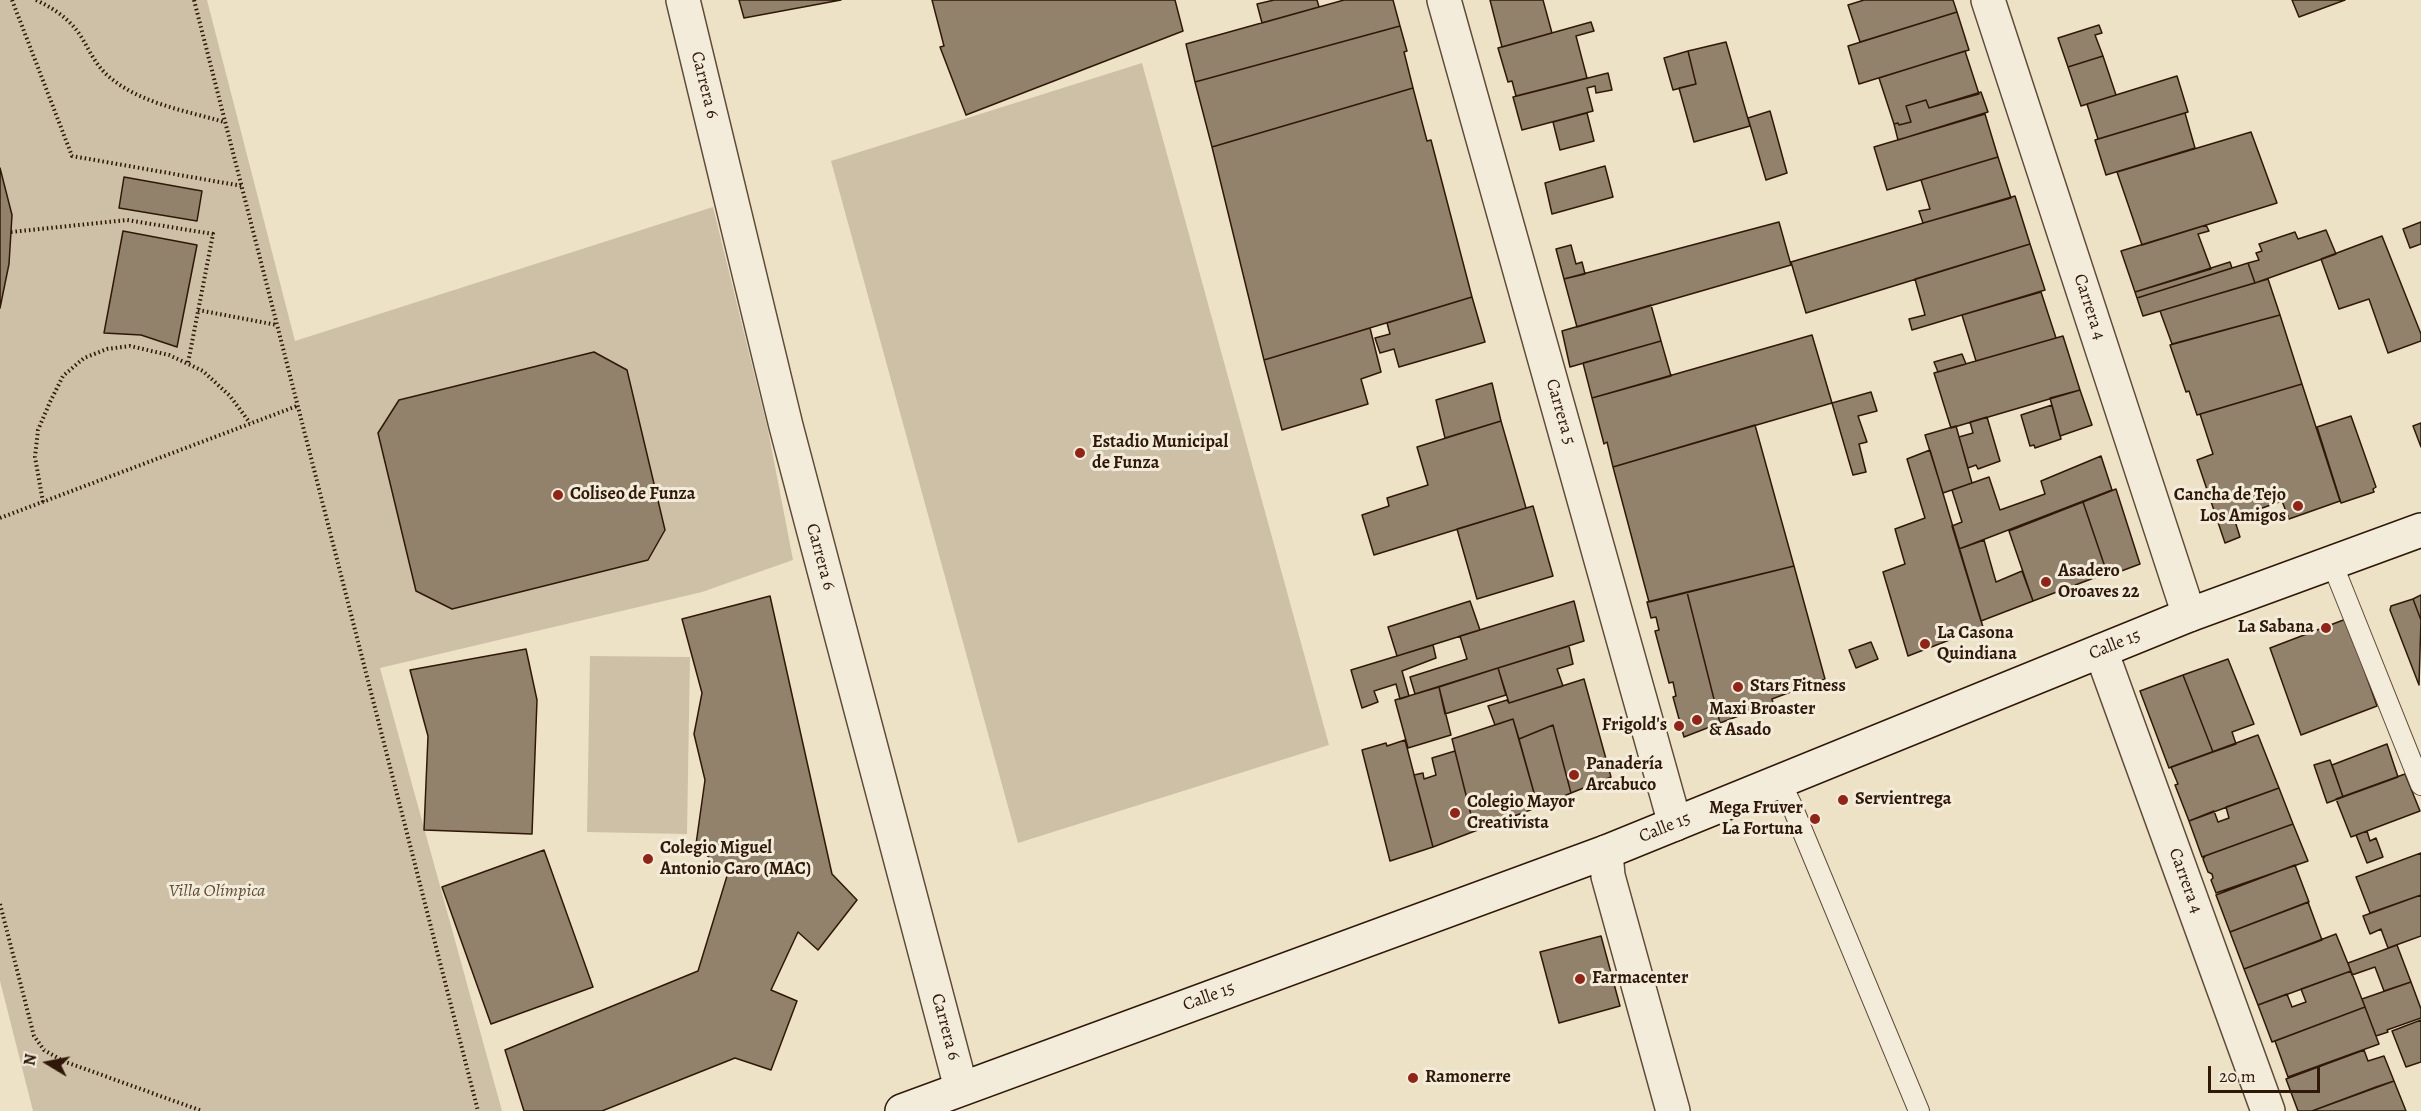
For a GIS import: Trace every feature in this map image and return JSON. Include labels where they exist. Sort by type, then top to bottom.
[{"type":"street","name":"Carrera 6","points":[[683,0],[786,426],[964,1099]]},
{"type":"street","name":"Carrera 5","points":[[1444,0],[1675,824]]},
{"type":"street","name":"Carrera 4","points":[[1988,0],[2189,615]]},
{"type":"street","name":"Calle 15","points":[[902,1111],[964,1099],[1606,852],[2189,615],[2421,530]]},
{"type":"street","name":"Carrera 4","points":[[2101,651],[2268,1111]]},
{"type":"street","points":[[1606,852],[1608,876],[1673,1111]]},
{"type":"lane","points":[[2332,563],[2421,785]]},
{"type":"lane","points":[[1780,782],[1919,1111]]},
{"type":"path","points":[[12,0],[72,156],[242,186]]},
{"type":"path","points":[[36,0],[68,20],[81,36],[91,56],[122,86],[140,96],[225,122]]},
{"type":"path","points":[[194,0],[478,1111]]},
{"type":"path","points":[[11,232],[127,220],[213,234],[188,363]]},
{"type":"path","points":[[198,310],[277,325]]},
{"type":"path","points":[[43,502],[35,457],[38,430],[63,376],[84,358],[107,349],[130,346],[169,355],[203,370],[230,396],[250,423]]},
{"type":"path","points":[[0,518],[297,405]]},
{"type":"path","points":[[0,904],[34,1036],[44,1050],[63,1061],[202,1111]]},
{"type":"green space","name":"Villa Olímpica","points":[[0,0],[207,0],[295,341],[713,207],[768,430],[793,560],[702,592],[380,668],[502,1111],[33,1111],[0,981]]},
{"type":"green space","name":"Estadio Municipal de Funza","points":[[1142,63],[1329,745],[1018,843],[831,161]]},
{"type":"green space","points":[[590,656],[690,657],[687,834],[587,832]]},
{"type":"building","points":[[739,0],[841,0],[744,18]]},
{"type":"building","points":[[932,0],[1175,0],[1183,31],[966,115],[940,47],[944,46]]},
{"type":"building","points":[[1274,0],[1317,0],[1319,7],[1262,23],[1257,4]]},
{"type":"building","points":[[1344,0],[1393,0],[1400,26],[1195,82],[1186,44]]},
{"type":"building","points":[[1490,0],[1543,0],[1552,33],[1502,47]]},
{"type":"building","points":[[1864,0],[1953,0],[1957,12],[1860,42],[1848,5]]},
{"type":"building","points":[[2292,0],[2345,0],[2299,17]]},
{"type":"building","points":[[1957,12],[1969,50],[1859,84],[1848,46]]},
{"type":"building","points":[[1591,22],[1594,31],[1576,36],[1587,78],[1516,96],[1512,81],[1508,82],[1498,48]]},
{"type":"building","points":[[2099,25],[2102,33],[2095,35],[2103,56],[2068,67],[2058,38]]},
{"type":"building","points":[[1400,26],[1413,88],[1212,147],[1195,82]]},
{"type":"building","points":[[1726,42],[1750,126],[1694,142],[1679,88],[1696,84],[1688,51]]},
{"type":"building","points":[[1688,51],[1696,84],[1673,90],[1664,58]]},
{"type":"building","points":[[1965,51],[1979,94],[1929,108],[1926,100],[1906,106],[1911,122],[1894,124],[1879,78]]},
{"type":"building","points":[[2103,56],[2116,95],[2081,106],[2068,67]]},
{"type":"building","points":[[1608,73],[1612,90],[1596,93],[1595,86],[1587,88],[1593,111],[1522,130],[1513,97]]},
{"type":"building","points":[[2177,76],[2188,112],[2098,139],[2087,104]]},
{"type":"building","points":[[1413,88],[1427,141],[1431,140],[1472,297],[1264,360],[1212,147]]},
{"type":"building","points":[[1981,92],[1988,112],[1898,140],[1894,124],[1911,122],[1906,106],[1926,100],[1929,108]]},
{"type":"building","points":[[1770,111],[1787,173],[1766,180],[1748,118]]},
{"type":"building","points":[[1587,113],[1594,141],[1560,150],[1553,122]]},
{"type":"building","points":[[2185,113],[2195,148],[2106,175],[2095,140]]},
{"type":"building","points":[[1985,114],[1998,157],[1887,190],[1874,147]]},
{"type":"building","points":[[2251,132],[2277,203],[2142,245],[2117,172]]},
{"type":"building","points":[[1998,157],[2011,198],[1923,223],[1919,211],[1930,209],[1921,180]]},
{"type":"building","points":[[1605,166],[1613,197],[1552,214],[1545,183]]},
{"type":"building","points":[[0,168],[12,215],[9,264],[0,308]]},
{"type":"building","points":[[124,177],[202,191],[197,221],[119,208]]},
{"type":"building","points":[[2015,196],[2030,244],[1806,313],[1791,262]]},
{"type":"building","points":[[1779,222],[1791,265],[1577,327],[1564,279]]},
{"type":"building","points":[[2421,222],[2421,244],[2410,248],[2403,229]]},
{"type":"building","points":[[2206,225],[2209,231],[2198,234],[2211,269],[2135,292],[2121,251]]},
{"type":"building","points":[[2326,230],[2336,254],[2255,283],[2248,263],[2259,260],[2256,253],[2262,251],[2259,244],[2295,232],[2298,239]]},
{"type":"building","points":[[123,231],[197,245],[177,347],[141,335],[104,333]]},
{"type":"building","points":[[2382,236],[2421,334],[2421,341],[2388,353],[2369,299],[2339,309],[2321,259]]},
{"type":"building","points":[[2030,244],[2045,290],[1912,330],[1909,319],[1925,315],[1915,279]]},
{"type":"building","points":[[1571,245],[1576,264],[1582,262],[1585,274],[1564,279],[1556,249]]},
{"type":"building","points":[[2230,262],[2232,268],[2137,298],[2135,292]]},
{"type":"building","points":[[2248,263],[2255,283],[2143,316],[2137,298]]},
{"type":"building","points":[[2268,279],[2280,315],[2172,344],[2160,311]]},
{"type":"building","points":[[2041,292],[2056,338],[1976,361],[1962,315]]},
{"type":"building","points":[[1472,297],[1485,342],[1399,367],[1394,349],[1380,353],[1375,338],[1390,334],[1387,323]]},
{"type":"building","points":[[1651,305],[1661,341],[1570,367],[1562,331]]},
{"type":"building","points":[[2280,315],[2302,384],[2197,415],[2189,391],[2186,392],[2170,345]]},
{"type":"building","points":[[1370,328],[1381,372],[1361,379],[1368,404],[1282,430],[1264,360]]},
{"type":"building","points":[[1812,335],[1832,403],[1613,467],[1607,442],[1604,444],[1592,398]]},
{"type":"building","points":[[2063,336],[2080,390],[1951,428],[1934,373]]},
{"type":"building","points":[[1661,341],[1671,376],[1592,398],[1583,363]]},
{"type":"building","points":[[594,352],[627,370],[665,530],[648,560],[452,609],[416,591],[378,433],[399,400]]},
{"type":"building","points":[[1962,354],[1966,364],[1938,372],[1934,362]]},
{"type":"building","points":[[1492,383],[1501,421],[1445,438],[1436,400]]},
{"type":"building","points":[[2302,384],[2340,501],[2289,519],[2282,501],[2234,518],[2240,537],[2225,543],[2197,460],[2213,454],[2200,414]]},
{"type":"building","points":[[2080,390],[2092,425],[2060,436],[2050,398]]},
{"type":"building","points":[[1871,392],[1877,411],[1858,416],[1867,442],[1859,444],[1866,472],[1853,475],[1832,403]]},
{"type":"building","points":[[2052,405],[2061,439],[2035,448],[2034,445],[2030,446],[2021,415]]},
{"type":"building","points":[[2351,416],[2376,487],[2373,489],[2374,492],[2341,503],[2317,427]]},
{"type":"building","points":[[1987,417],[2000,461],[1978,469],[1976,465],[1968,468],[1959,437],[1973,433],[1970,422]]},
{"type":"building","points":[[1501,421],[1526,508],[1374,555],[1362,515],[1389,506],[1387,498],[1428,485],[1417,447]]},
{"type":"building","points":[[2421,423],[2421,447],[2413,426]]},
{"type":"building","points":[[1755,425],[1794,566],[1649,602],[1613,467]]},
{"type":"building","points":[[1956,426],[1972,483],[1943,493],[1925,435]]},
{"type":"building","points":[[1930,450],[1983,627],[1908,656],[1883,572],[1905,564],[1895,529],[1925,518],[1907,459]]},
{"type":"building","points":[[2101,456],[2112,490],[1959,549],[1952,526],[1962,522],[1952,490],[1989,477],[2000,510],[2045,494],[2041,481]]},
{"type":"building","points":[[2116,489],[2140,564],[2108,576],[2083,502]]},
{"type":"building","points":[[2083,502],[2107,573],[2033,601],[2009,531]]},
{"type":"building","points":[[1533,506],[1553,576],[1477,599],[1457,529]]},
{"type":"building","points":[[1984,540],[1996,582],[2022,571],[2033,601],[1981,621],[1959,549]]},
{"type":"building","points":[[1794,566],[1825,679],[1772,699],[1773,703],[1720,723],[1687,592]]},
{"type":"building","points":[[1687,592],[1720,723],[1684,737],[1673,697],[1676,696],[1673,682],[1669,683],[1655,631],[1659,630],[1656,617],[1651,618],[1647,602]]},
{"type":"building","points":[[2421,595],[2421,620],[2413,599]]},
{"type":"building","points":[[770,596],[832,874],[857,900],[818,950],[798,932],[771,990],[797,1001],[771,1070],[735,1058],[602,1111],[524,1111],[505,1050],[698,971],[727,876],[696,844],[705,780],[694,734],[702,693],[682,619]]},
{"type":"building","points":[[2413,599],[2421,620],[2419,685],[2390,610],[2391,606]]},
{"type":"building","points":[[1470,601],[1480,630],[1397,656],[1388,627]]},
{"type":"building","points":[[1574,601],[1584,641],[1415,694],[1410,677],[1467,659],[1460,636]]},
{"type":"building","points":[[2346,619],[2377,706],[2301,735],[2270,648]]},
{"type":"building","points":[[1871,642],[1878,659],[1856,668],[1849,650]]},
{"type":"building","points":[[1433,645],[1436,658],[1402,671],[1409,696],[1400,699],[1396,684],[1374,691],[1378,702],[1362,708],[1351,670]]},
{"type":"building","points":[[1569,646],[1573,664],[1557,669],[1563,686],[1509,703],[1498,668]]},
{"type":"building","points":[[526,649],[537,700],[532,834],[424,830],[428,736],[410,670]]},
{"type":"building","points":[[2228,659],[2254,724],[2232,732],[2236,744],[2213,752],[2183,675]]},
{"type":"building","points":[[1498,668],[1506,695],[1445,714],[1439,687]]},
{"type":"building","points":[[2183,675],[2213,752],[2169,768],[2140,691]]},
{"type":"building","points":[[1584,679],[1611,777],[1571,793],[1553,725],[1519,739],[1513,719],[1495,725],[1488,706],[1507,700],[1509,703]]},
{"type":"building","points":[[1439,687],[1451,735],[1408,748],[1395,700]]},
{"type":"building","points":[[1513,719],[1538,807],[1475,831],[1452,739]]},
{"type":"building","points":[[1553,725],[1571,793],[1538,807],[1519,739]]},
{"type":"building","points":[[2258,735],[2279,788],[2189,821],[2175,785],[2178,784],[2171,767]]},
{"type":"building","points":[[1405,740],[1433,847],[1390,861],[1362,750]]},
{"type":"building","points":[[2387,744],[2398,777],[2343,797],[2332,765]]},
{"type":"building","points":[[1455,751],[1475,831],[1433,847],[1414,775],[1423,773],[1424,779],[1436,775],[1432,758]]},
{"type":"building","points":[[2330,760],[2343,797],[2327,803],[2314,765]]},
{"type":"building","points":[[2405,774],[2420,811],[2351,837],[2336,799]]},
{"type":"building","points":[[2279,788],[2293,824],[2202,857],[2189,821],[2214,811],[2218,822],[2229,818],[2226,807]]},
{"type":"building","points":[[2293,824],[2308,861],[2216,893],[2211,880],[2212,874],[2208,872],[2203,859],[2205,856]]},
{"type":"building","points":[[2367,831],[2370,841],[2376,838],[2383,857],[2367,863],[2356,835]]},
{"type":"building","points":[[544,850],[593,987],[491,1024],[442,887]]},
{"type":"building","points":[[2421,853],[2421,895],[2370,913],[2356,877]]},
{"type":"building","points":[[2295,865],[2309,902],[2230,932],[2216,895]]},
{"type":"building","points":[[2421,895],[2421,936],[2388,948],[2381,929],[2370,934],[2363,916]]},
{"type":"building","points":[[2308,902],[2322,940],[2244,969],[2230,932]]},
{"type":"building","points":[[2336,934],[2351,971],[2258,1005],[2244,969]]},
{"type":"building","name":"Farmacenter","points":[[1601,936],[1620,1006],[1559,1023],[1540,952]]},
{"type":"building","points":[[2397,945],[2411,982],[2384,991],[2375,967],[2352,975],[2348,963]]},
{"type":"building","points":[[2351,971],[2365,1007],[2272,1042],[2258,1005],[2287,994],[2292,1007],[2306,1002],[2301,989]]},
{"type":"building","points":[[2411,982],[2421,1009],[2421,1018],[2376,1036],[2362,999]]},
{"type":"building","points":[[2365,1007],[2379,1044],[2288,1077],[2275,1041]]},
{"type":"building","points":[[2421,1020],[2421,1062],[2406,1067],[2392,1031]]},
{"type":"building","points":[[2364,1050],[2368,1061],[2384,1056],[2394,1081],[2312,1111],[2298,1111],[2286,1079]]},
{"type":"building","points":[[2394,1081],[2406,1111],[2312,1111],[2376,1087]]},
{"type":"place","name":"Estadio Municipal de Funza","points":[[1080,453]]},
{"type":"place","name":"Coliseo de Funza","points":[[558,495]]},
{"type":"place","name":"Cancha de Tejo Los Amigos","points":[[2298,506]]},
{"type":"place","name":"Asadero Oroaves 22","points":[[2046,582]]},
{"type":"place","name":"La Sabana","points":[[2326,628]]},
{"type":"place","name":"La Casona Quindiana","points":[[1925,644]]},
{"type":"place","name":"Stars Fitness","points":[[1738,687]]},
{"type":"place","name":"Maxi Broaster & Asado","points":[[1697,720]]},
{"type":"place","name":"Frigold's","points":[[1679,726]]},
{"type":"place","name":"Panadería Arcabuco","points":[[1574,775]]},
{"type":"place","name":"Servientrega","points":[[1843,800]]},
{"type":"place","name":"Colegio Mayor Creativista","points":[[1455,813]]},
{"type":"place","name":"Mega Fruver La Fortuna","points":[[1815,819]]},
{"type":"place","name":"Colegio Miguel Antonio Caro (MAC)","points":[[648,859]]},
{"type":"place","name":"Farmacenter","points":[[1580,979]]},
{"type":"place","name":"Ramonerre","points":[[1413,1078]]}]
